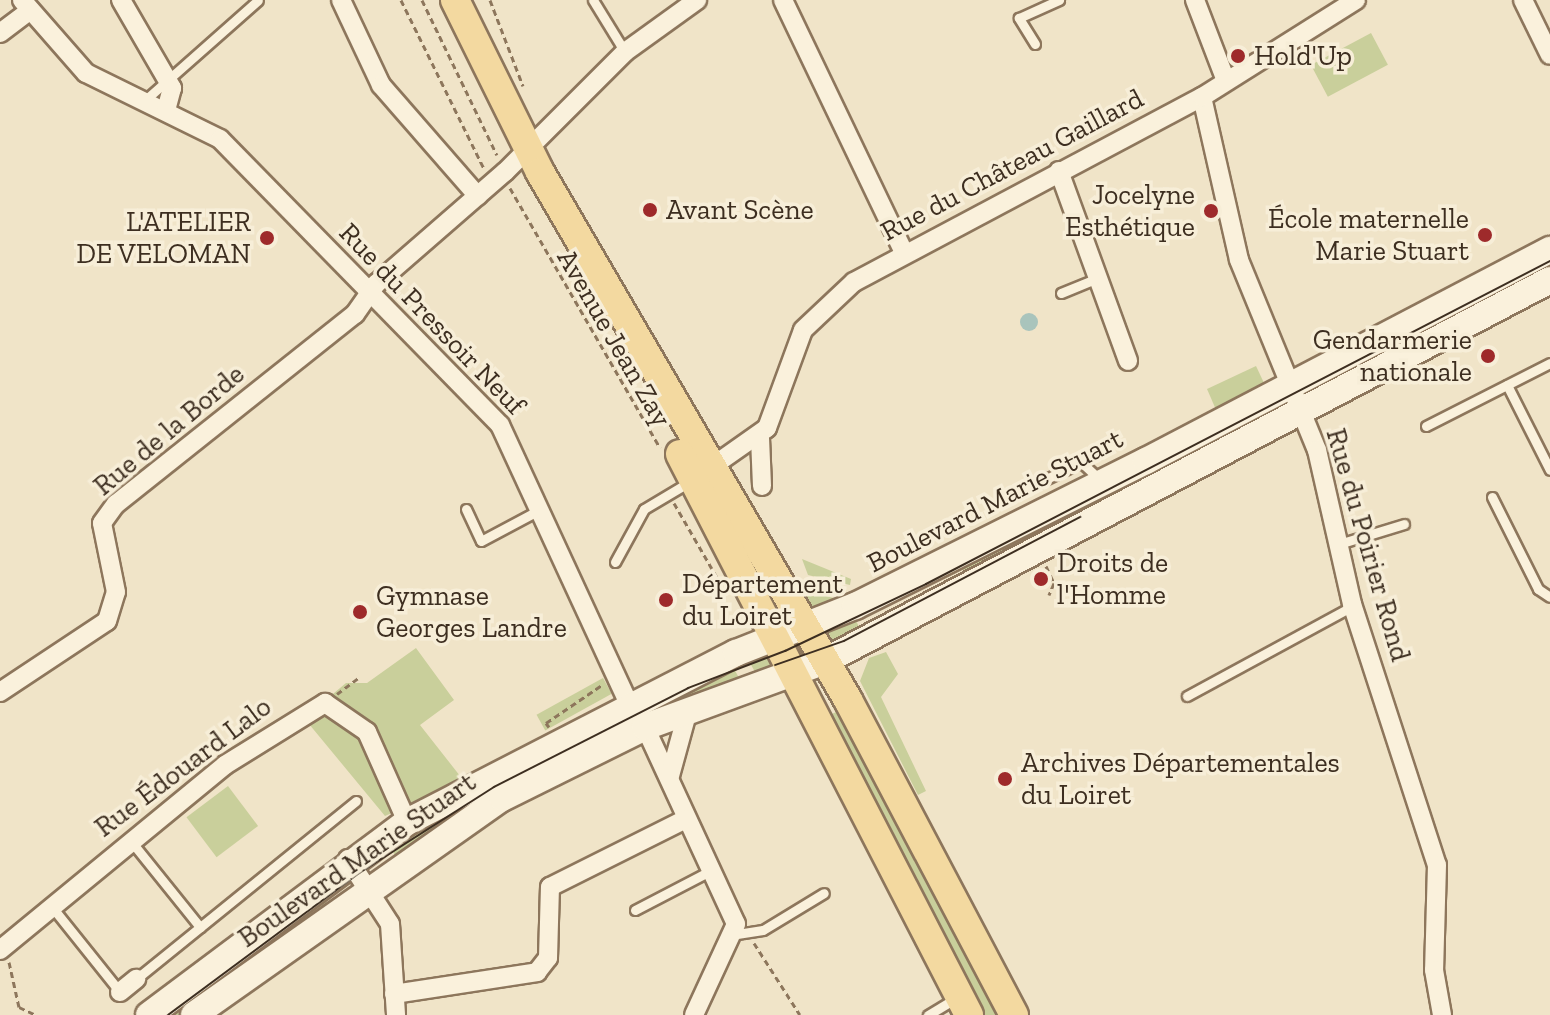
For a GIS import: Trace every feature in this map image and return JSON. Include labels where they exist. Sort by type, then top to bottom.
[{"type":"main road","name":"Avenue Jean Zay","points":[[436,0],[516,160],[702,474],[805,626],[825,661],[1014,1015]]},
{"type":"main road","name":"Avenue Jean Zay","points":[[455,0],[516,160]]},
{"type":"main road","name":"Boulevard Marie Stuart","points":[[194,1015],[369,887],[480,811],[778,637],[1102,483],[1287,384],[1548,257]]},
{"type":"main road","name":"Boulevard Marie Stuart","points":[[149,1015],[348,859],[407,822],[638,717],[688,710],[825,661],[1298,409],[1550,280]]},
{"type":"main road","name":"Avenue Jean Zay","points":[[702,474],[778,637],[964,1006]]},
{"type":"street","points":[[121,0],[168,80],[166,111]]},
{"type":"street","points":[[341,0],[381,85],[478,196]]},
{"type":"street","name":"Rue de la Borde","points":[[0,692],[107,621],[116,592],[102,523],[116,504],[355,314],[369,293],[478,196],[625,52],[697,0]]},
{"type":"street","points":[[783,0],[904,252]]},
{"type":"street","points":[[1195,0],[1225,78]]},
{"type":"street","name":"Rue du Château Gaillard","points":[[762,486],[760,438],[803,330],[845,288],[904,252],[1202,97],[1225,78],[1356,0]]},
{"type":"street","points":[[1523,0],[1550,55]]},
{"type":"street","points":[[0,33],[26,5]]},
{"type":"street","name":"Rue du Pressoir Neuf","points":[[26,5],[86,73],[220,139],[511,439],[539,510],[615,676],[670,776],[686,819],[742,933]]},
{"type":"street","name":"Rue du Poirier Rond","points":[[1202,97],[1239,260],[1287,384],[1317,450],[1353,606],[1437,865],[1434,970],[1442,1015]]},
{"type":"street","points":[[1059,171],[1128,361]]},
{"type":"street","points":[[702,474],[760,438]]},
{"type":"street","points":[[325,703],[367,732],[407,822]]},
{"type":"street","name":"Rue Édouard Lalo","points":[[5,945],[225,765],[325,703]]},
{"type":"street","points":[[670,776],[688,710]]},
{"type":"street","points":[[394,994],[537,972],[548,958],[550,887],[686,819]]},
{"type":"street","points":[[348,859],[369,887],[390,924],[396,1015]]},
{"type":"street","points":[[694,1015],[742,933]]},
{"type":"street","points":[[120,992],[136,979]]},
{"type":"lane","points":[[144,101],[258,0]]},
{"type":"lane","points":[[593,0],[625,52]]},
{"type":"lane","points":[[1035,44],[1019,18],[1059,0]]},
{"type":"lane","points":[[1061,293],[1100,277]]},
{"type":"lane","points":[[1426,426],[1550,363]]},
{"type":"lane","points":[[1507,385],[1550,470]]},
{"type":"lane","points":[[1026,489],[1081,462],[1102,483]]},
{"type":"lane","points":[[615,562],[644,509],[702,474]]},
{"type":"lane","points":[[1492,497],[1538,589],[1550,597]]},
{"type":"lane","points":[[466,509],[481,541],[539,510]]},
{"type":"lane","points":[[1339,544],[1404,524]]},
{"type":"lane","points":[[1187,696],[1353,606]]},
{"type":"lane","points":[[136,979],[356,801]]},
{"type":"lane","points":[[130,840],[200,927]]},
{"type":"lane","points":[[635,910],[710,871]]},
{"type":"lane","points":[[742,933],[824,893]]},
{"type":"lane","points":[[52,906],[120,992]]},
{"type":"lane","points":[[928,1015],[964,1006]]},
{"type":"path","points":[[401,0],[483,167]]},
{"type":"path","points":[[422,0],[516,160],[661,451]]},
{"type":"path","points":[[490,0],[530,102]]},
{"type":"path","points":[[672,499],[731,603]]},
{"type":"path","points":[[1041,557],[1054,583],[1049,595]]},
{"type":"path","points":[[546,723],[615,676]]},
{"type":"path","points":[[325,703],[358,678]]},
{"type":"path","points":[[742,933],[800,1015]]},
{"type":"path","points":[[5,945],[19,1007],[36,1015]]},
{"type":"green space","points":[[1371,33],[1388,65],[1328,97],[1311,65]]},
{"type":"green space","points":[[1256,366],[1264,383],[1217,412],[1207,389]]},
{"type":"green space","points":[[1265,401],[1275,419],[973,587],[962,569]]},
{"type":"green space","points":[[802,559],[851,579],[850,585],[808,575]]},
{"type":"green space","points":[[803,590],[845,601],[822,611],[805,604],[797,594]]},
{"type":"green space","points":[[852,613],[863,635],[835,650],[823,628]]},
{"type":"green space","points":[[416,648],[454,700],[420,725],[464,781],[385,816],[309,724],[315,709],[346,683],[367,683]]},
{"type":"green space","points":[[767,651],[778,671],[758,677],[747,658]]},
{"type":"green space","points":[[886,652],[898,674],[881,697],[926,791],[918,795],[860,681],[869,658]]},
{"type":"green space","points":[[731,663],[741,682],[399,863],[389,845]]},
{"type":"green space","points":[[603,678],[612,694],[545,731],[537,715]]},
{"type":"green space","points":[[838,711],[1006,1015],[976,1015],[830,715]]},
{"type":"green space","points":[[228,786],[258,826],[217,857],[186,817]]},
{"type":"green space","points":[[317,890],[332,910],[185,1015],[161,1015]]},
{"type":"water","points":[[1029,313],[1038,322],[1029,331],[1020,322]]},
{"type":"tram line","points":[[168,1015],[359,873],[494,787],[688,688],[785,651],[926,584],[1550,261]]},
{"type":"tram line","points":[[775,665],[844,641],[1080,517]]},
{"type":"place","name":"Hold'Up","points":[[1238,56]]},
{"type":"place","name":"Avant Scène","points":[[650,210]]},
{"type":"place","name":"Jocelyne Esthétique","points":[[1211,211]]},
{"type":"place","name":"École maternelle Marie Stuart","points":[[1485,235]]},
{"type":"place","name":"L'ATELIER DE VELOMAN","points":[[267,238]]},
{"type":"place","name":"Gendarmerie nationale","points":[[1488,356]]},
{"type":"place","name":"Droits de l'Homme","points":[[1041,579]]},
{"type":"place","name":"Département du Loiret","points":[[666,600]]},
{"type":"place","name":"Gymnase Georges Landre","points":[[360,612]]},
{"type":"place","name":"Archives Départementales du Loiret","points":[[1005,779]]}]
